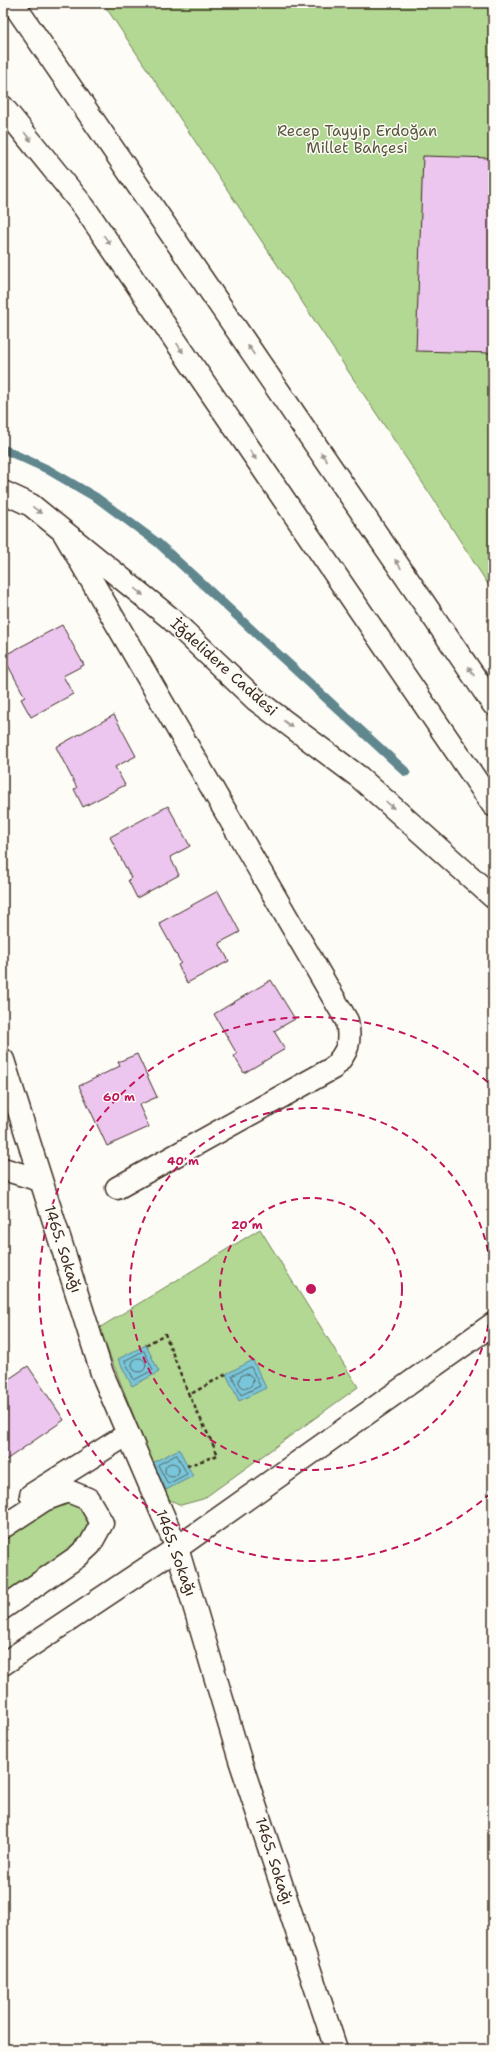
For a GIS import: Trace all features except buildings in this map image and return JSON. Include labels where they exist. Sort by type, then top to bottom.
[{"type":"street","points":[[13,3],[493,704]]},
{"type":"street","points":[[3,107],[84,207],[493,805]]},
{"type":"street","name":"İğdelidere Caddesi","points":[[3,492],[31,505],[169,617],[256,700],[360,777],[493,897]]},
{"type":"street","points":[[62,530],[347,1020],[350,1036],[346,1055],[333,1068],[118,1188]]},
{"type":"street","name":"1465. Sokağı","points":[[3,1060],[102,1373],[177,1548],[240,1760],[336,2049]]},
{"type":"street","points":[[3,1169],[40,1180]]},
{"type":"street","points":[[3,1664],[177,1548],[493,1324]]},
{"type":"street","points":[[3,1512],[128,1434]]},
{"type":"street","points":[[3,1526],[44,1500],[68,1491],[88,1499],[102,1522],[90,1545],[77,1557],[3,1608]]},
{"type":"path","points":[[146,1345],[165,1334],[189,1395],[218,1455],[187,1466]]},
{"type":"path","points":[[189,1395],[226,1374]]},
{"type":"green space","name":"Recep Tayyip Erdoğan Millet Bahçesi","points":[[103,3],[493,3],[493,592],[430,494]]},
{"type":"green space","points":[[260,1229],[358,1387],[203,1499],[181,1505],[166,1498],[99,1328]]},
{"type":"green space","points":[[68,1491],[102,1523],[3,1608],[3,1527]]},
{"type":"water","points":[[146,1345],[159,1372],[132,1386],[118,1359]]},
{"type":"water","points":[[253,1360],[266,1388],[239,1401],[226,1374]]},
{"type":"water","points":[[179,1449],[193,1476],[166,1490],[152,1463]]},
{"type":"waterway","points":[[3,449],[47,469],[97,498],[158,543],[406,772]]}]
